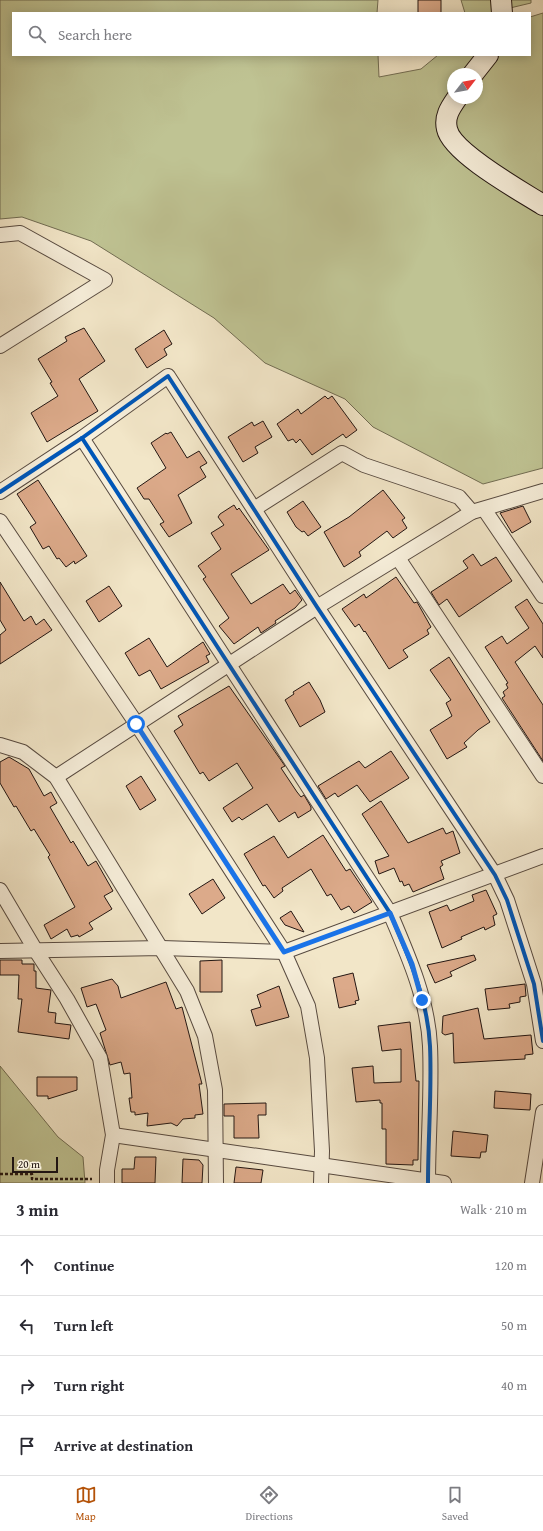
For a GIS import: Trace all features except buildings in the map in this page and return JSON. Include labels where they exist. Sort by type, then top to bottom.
[{"type":"street","points":[[502,0],[502,12]]},
{"type":"street","points":[[478,68],[487,56]]},
{"type":"street","points":[[453,104],[448,111],[447,130],[455,143],[474,161],[543,205]]},
{"type":"street","points":[[0,235],[20,233],[105,280],[0,346]]},
{"type":"street","points":[[0,492],[82,438],[168,376],[317,607],[495,874],[507,900],[534,984],[540,1007],[543,1041]]},
{"type":"street","points":[[82,438],[390,913],[412,964],[422,1000],[430,1045],[428,1182]]},
{"type":"street","points":[[254,509],[342,453],[364,466],[459,497],[478,510],[543,596]]},
{"type":"street","points":[[56,777],[317,607],[478,510],[543,492]]},
{"type":"street","points":[[0,521],[136,724],[284,952],[308,1006],[316,1050],[322,1167],[321,1183]]},
{"type":"street","points":[[398,558],[543,774]]},
{"type":"street","points":[[0,745],[23,752],[56,777],[188,991],[205,1036],[215,1090],[216,1183]]},
{"type":"street","points":[[0,951],[162,948],[284,952],[543,856]]},
{"type":"street","points":[[0,890],[67,1000],[100,1058],[113,1136],[107,1177]]},
{"type":"street","points":[[532,1183],[543,1112]]},
{"type":"street","points":[[113,1136],[216,1152],[444,1183]]},
{"type":"path","points":[[0,1174],[32,1174],[32,1179],[94,1179],[95,1168],[107,1177]]},
{"type":"green space","points":[[0,0],[378,0],[377,12],[12,12],[12,56],[378,56],[379,77],[421,69],[437,56],[531,56],[531,17],[543,13],[543,468],[483,484],[373,427],[345,399],[265,363],[214,318],[91,241],[22,217],[0,219]]},
{"type":"green space","points":[[461,0],[531,0],[531,3],[493,12],[465,12]]},
{"type":"green space","points":[[0,1066],[58,1137],[83,1157],[85,1183],[0,1183]]},
{"type":"cycle path","points":[[0,492],[82,438],[168,376],[317,607],[495,875],[507,900],[534,984],[543,1041]]},
{"type":"cycle path","points":[[82,438],[390,913],[416,978],[428,1029],[431,1080],[428,1183]]},
{"type":"route","points":[[136,724],[284,952],[390,913],[412,964],[422,1000]]}]
